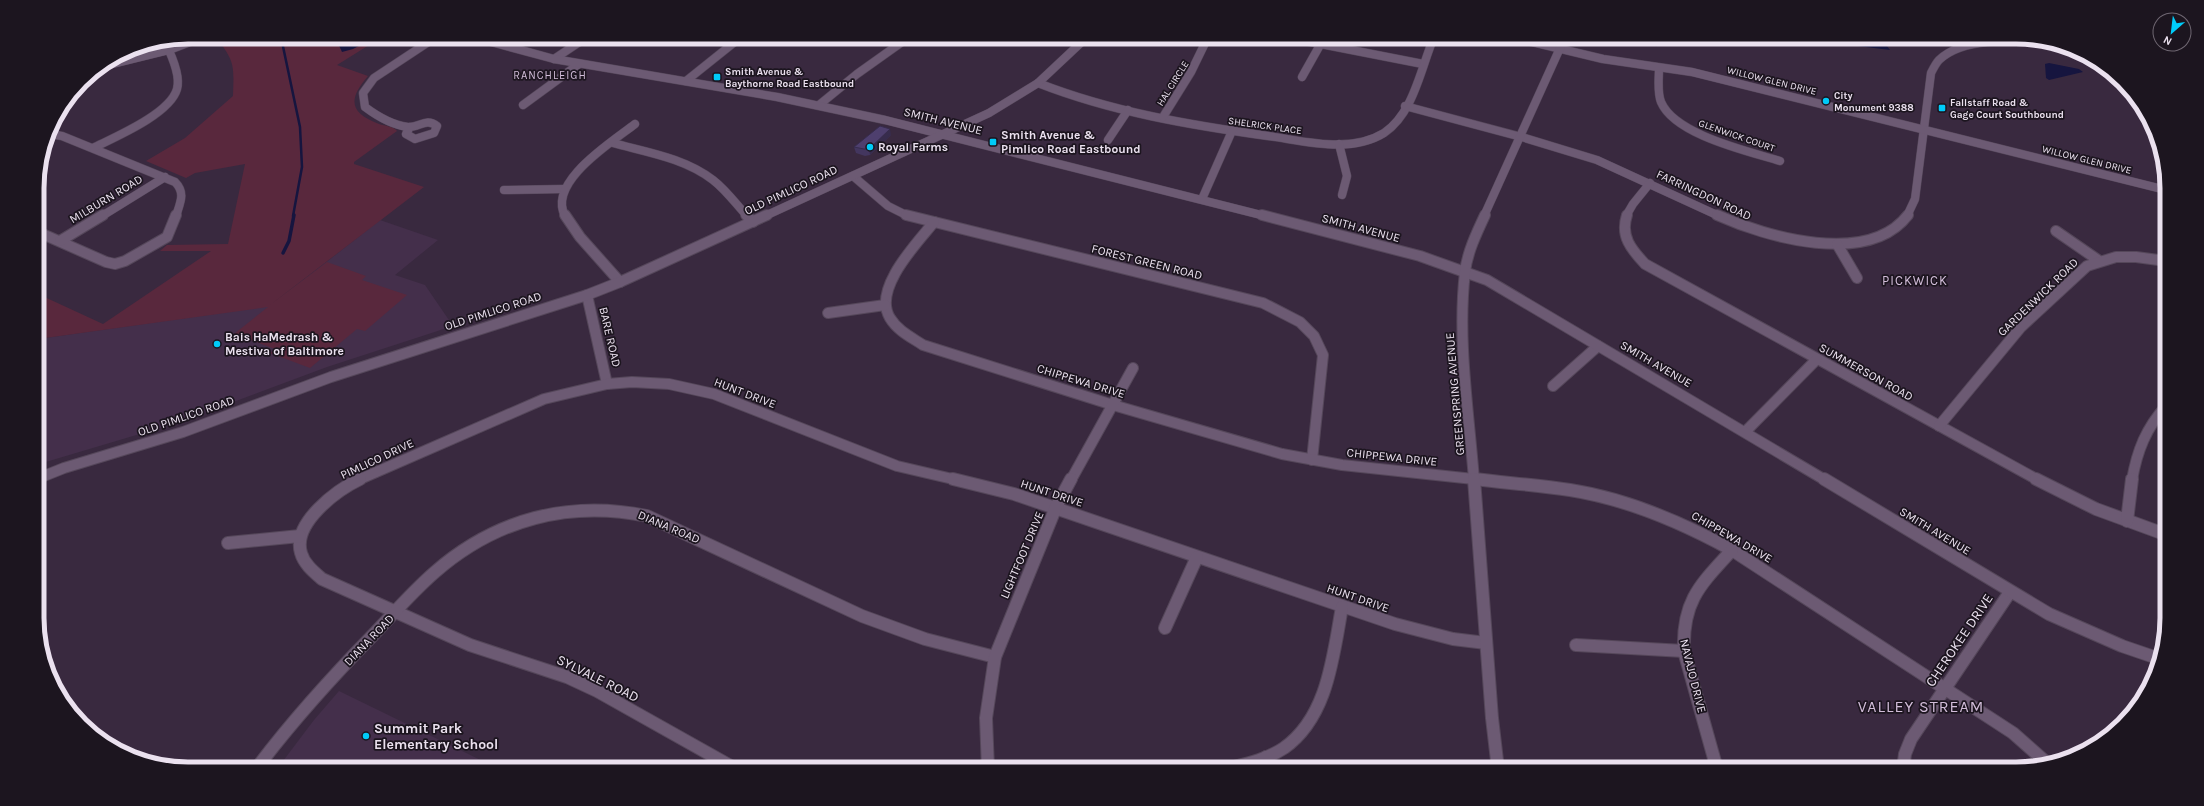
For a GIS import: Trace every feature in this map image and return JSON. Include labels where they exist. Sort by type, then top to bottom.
[{"type":"street","points":[[116,63],[169,50],[184,44]]},
{"type":"street","points":[[410,127],[372,112],[365,107],[363,94],[374,78],[425,44]]},
{"type":"street","name":"SMITH AVENUE","points":[[498,44],[554,60],[686,81],[819,105],[1202,199],[1420,256],[1465,271],[1510,292],[1598,346],[1746,431],[2010,592],[2049,614],[2084,630],[2155,657]]},
{"type":"street","points":[[554,60],[577,44]]},
{"type":"street","points":[[686,81],[733,44]]},
{"type":"street","points":[[819,105],[857,74],[899,44]]},
{"type":"street","name":"OLD PIMLICO ROAD","points":[[44,476],[71,466],[182,432],[331,377],[587,295],[620,282],[753,222],[940,134],[989,113],[1038,83],[1080,44]]},
{"type":"street","name":"HAL CIRCLE","points":[[1162,118],[1192,72],[1205,44]]},
{"type":"street","points":[[1316,44],[1423,64]]},
{"type":"street","name":"SHELRICK PLACE","points":[[1038,83],[1076,98],[1162,118],[1232,130],[1339,144],[1365,140],[1381,134],[1395,123],[1418,81],[1431,44]]},
{"type":"street","name":"WILLOW GLEN DRIVE","points":[[1540,44],[1603,60],[1716,77],[2160,188]]},
{"type":"street","name":"GREENSPRING AVENUE","points":[[1497,762],[1486,643],[1462,325],[1465,271],[1481,220],[1562,44]]},
{"type":"street","name":"FARRINGDON ROAD","points":[[1405,106],[1520,137],[1590,158],[1650,183],[1747,228],[1798,241],[1836,244],[1874,238],[1893,229],[1906,218],[1915,199],[1931,73],[1935,64],[1943,56],[1962,47],[1976,44]]},
{"type":"street","points":[[1302,77],[1320,45]]},
{"type":"street","points":[[93,148],[152,115],[170,101],[177,89],[177,84],[167,46]]},
{"type":"street","points":[[523,105],[579,64]]},
{"type":"street","name":"GLENWICK COURT","points":[[1658,68],[1661,102],[1669,116],[1698,133],[1780,161]]},
{"type":"street","points":[[1108,140],[1128,110]]},
{"type":"street","points":[[620,282],[564,213],[562,206],[564,190],[576,174],[635,124]]},
{"type":"street","points":[[1202,199],[1232,130]]},
{"type":"street","points":[[44,234],[106,262],[115,264],[125,261],[167,237],[173,226],[182,195],[181,188],[175,182],[165,177],[62,136],[54,135]]},
{"type":"street","points":[[613,143],[676,162],[701,172],[713,180],[753,222]]},
{"type":"street","points":[[1339,144],[1346,162],[1348,180],[1342,196]]},
{"type":"street","name":"FOREST GREEN ROAD","points":[[852,176],[888,206],[909,216],[1263,303],[1293,316],[1306,325],[1313,334],[1320,344],[1323,355],[1312,460]]},
{"type":"street","name":"MILBURN ROAD","points":[[60,241],[165,177]]},
{"type":"street","name":"SUMMERSON ROAD","points":[[1650,183],[1630,205],[1624,221],[1625,238],[1635,255],[1657,272],[2061,493],[2127,521],[2160,533]]},
{"type":"street","points":[[504,190],[564,190]]},
{"type":"street","name":"CHIPPEWA DRIVE","points":[[934,222],[892,277],[888,286],[885,305],[892,324],[911,340],[1113,405],[1249,446],[1312,460],[1570,490],[1623,501],[1680,522],[1732,550],[1945,687],[2013,733],[2043,759]]},
{"type":"street","points":[[2056,231],[2098,260]]},
{"type":"street","points":[[1836,244],[1857,278]]},
{"type":"street","name":"GARDENWICK ROAD","points":[[1939,426],[2021,327],[2072,278],[2098,260],[2130,256],[2160,260]]},
{"type":"street","name":"BARE ROAD","points":[[587,295],[607,384]]},
{"type":"street","points":[[828,313],[885,305]]},
{"type":"street","points":[[1553,386],[1598,346]]},
{"type":"street","points":[[1746,431],[1817,359]]},
{"type":"street","name":"LIGHTFOOT DRIVE","points":[[988,762],[986,718],[995,657],[1007,624],[1056,507],[1133,368]]},
{"type":"street","name":"HUNT DRIVE","points":[[607,384],[669,384],[700,390],[897,466],[995,489],[1056,507],[1197,557],[1426,633],[1486,643]]},
{"type":"street","name":"PIMLICO DRIVE","points":[[300,536],[316,512],[336,493],[350,484],[515,410],[572,390],[607,384]]},
{"type":"street","points":[[2127,521],[2137,454],[2149,427],[2160,413]]},
{"type":"street","name":"DIANA ROAD","points":[[262,762],[307,705],[396,612],[447,563],[494,534],[519,523],[549,514],[590,508],[609,508],[647,516],[862,616],[894,629],[995,657]]},
{"type":"street","points":[[228,543],[300,536],[301,556],[311,571],[322,579],[396,612]]},
{"type":"street","name":"NAVAJO DRIVE","points":[[1715,762],[1684,651],[1682,632],[1689,604],[1697,589],[1732,550]]},
{"type":"street","points":[[1165,628],[1197,557]]},
{"type":"street","name":"CHEROKEE DRIVE","points":[[1904,762],[1905,754],[1912,739],[1945,687],[2010,592]]},
{"type":"street","points":[[1254,762],[1286,746],[1300,734],[1319,707],[1330,673],[1342,606]]},
{"type":"street","name":"SYLVALE ROAD","points":[[396,612],[470,645],[573,680],[596,691],[723,762]]},
{"type":"street","points":[[1576,645],[1684,651]]},
{"type":"street","points":[[1266,757],[1269,762]]},
{"type":"shaded area","points":[[221,44],[371,44],[337,65],[368,76],[357,92],[355,98],[357,110],[369,120],[391,127],[397,131],[354,162],[354,164],[424,187],[270,305],[327,262],[366,276],[362,280],[407,295],[365,331],[357,329],[310,368],[270,353],[275,349],[234,334],[268,307],[44,338],[44,297],[103,324],[211,251],[160,251],[167,245],[228,244],[245,164],[195,173],[186,178],[146,161],[185,138],[233,96],[233,70],[227,52]]},
{"type":"shaded area","points":[[338,44],[363,44],[353,49],[342,52]]},
{"type":"shaded area","points":[[1857,44],[1886,44],[1890,50],[1858,46]]},
{"type":"shaded area","points":[[2049,63],[2079,69],[2083,72],[2049,80],[2046,78],[2045,64]]},
{"type":"shaded area","name":"Bais HaMedrash & Mestiva of Baltimore","points":[[380,220],[438,240],[395,275],[425,285],[453,326],[327,367],[180,422],[44,463],[44,338],[270,306]]},
{"type":"shaded area","name":"Summit Park Elementary School","points":[[339,691],[485,762],[282,762],[314,720]]},
{"type":"building","points":[[880,126],[890,129],[869,149],[854,147]]},
{"type":"waterway","points":[[282,44],[300,127],[302,167],[293,216]]},
{"type":"waterway","points":[[1656,45],[1660,44]]},
{"type":"waterway","points":[[283,253],[289,241],[294,215]]},
{"type":"place","name":"Smith Avenue & Baythorne Road Eastbound","points":[[717,77]]},
{"type":"place","name":"City Monument 9388","points":[[1826,101]]},
{"type":"place","name":"Fallstaff Road & Gage Court Southbound","points":[[1942,108]]},
{"type":"place","name":"Smith Avenue & Pimlico Road Eastbound","points":[[993,142]]},
{"type":"place","name":"Royal Farms","points":[[870,147]]},
{"type":"place","name":"Bais HaMedrash & Mestiva of Baltimore","points":[[217,344]]},
{"type":"place","name":"Summit Park Elementary School","points":[[366,736]]},
{"type":"district","name":"RANCHLEIGH","points":[[550,75]]},
{"type":"district","name":"PICKWICK","points":[[1915,280]]},
{"type":"district","name":"VALLEY STREAM","points":[[1921,706]]}]
